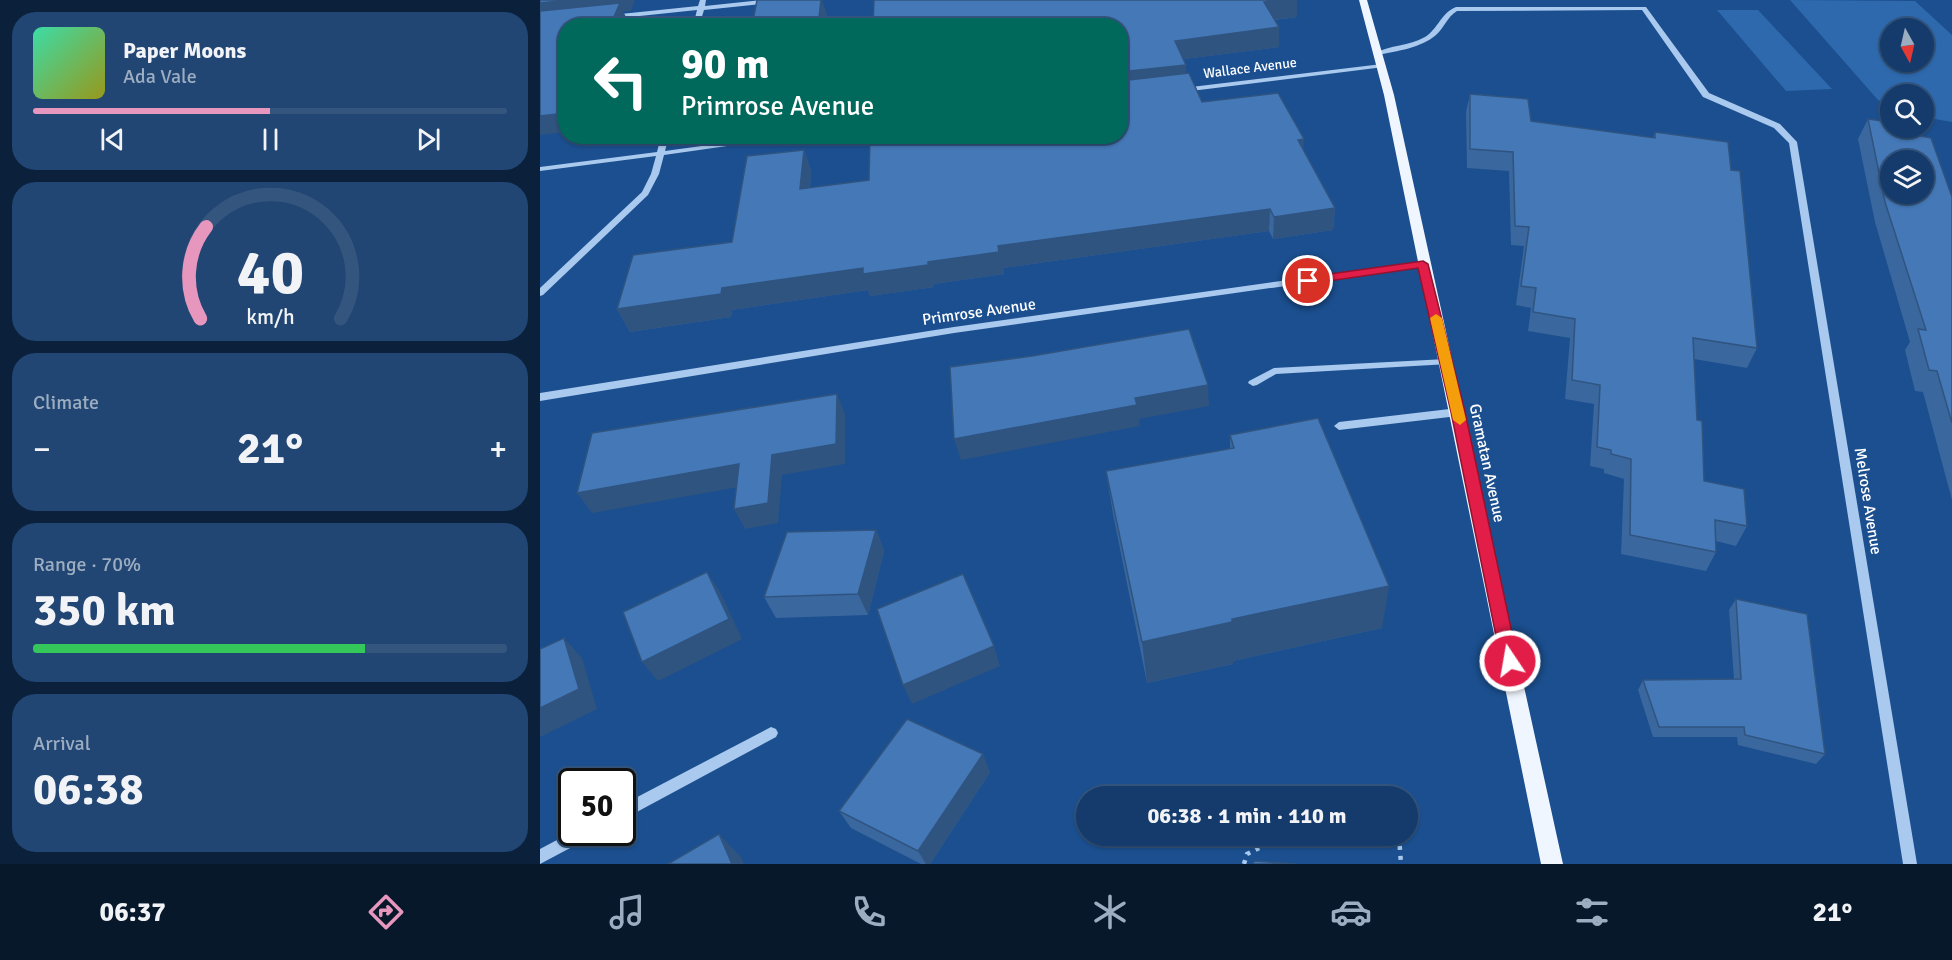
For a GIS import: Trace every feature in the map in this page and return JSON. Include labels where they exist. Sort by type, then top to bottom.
[{"type":"main road","name":"Gramatan Avenue","points":[[1364,0],[1380,59],[1423,264],[1458,412],[1552,864]]},
{"type":"street","points":[[698,18],[703,0]]},
{"type":"street","points":[[598,18],[781,0]]},
{"type":"street","points":[[1452,0],[1456,9],[1631,8],[1627,0]]},
{"type":"street","name":"Melrose Avenue","points":[[1631,8],[1644,8],[1706,95],[1777,126],[1793,142],[1910,864]]},
{"type":"street","name":"Wallace Avenue","points":[[1177,90],[1380,59],[1413,45],[1437,30],[1444,16],[1456,9]]},
{"type":"street","points":[[540,293],[645,193],[655,174],[663,144]]},
{"type":"street","points":[[540,169],[731,144]]},
{"type":"street","name":"Primrose Avenue","points":[[540,397],[954,330],[1423,264]]},
{"type":"street","points":[[1253,383],[1274,371],[1446,362]]},
{"type":"street","points":[[1339,426],[1458,412]]},
{"type":"street","points":[[636,805],[771,733]]},
{"type":"street","points":[[540,857],[560,846]]},
{"type":"path","points":[[1244,864],[1247,854],[1263,846]]},
{"type":"path","points":[[1400,846],[1401,864]]},
{"type":"shaded area","points":[[1790,0],[1915,1],[1934,18],[1880,18],[1880,72],[1934,72],[1934,18],[1952,35],[1952,122],[1934,119],[1934,84],[1880,84],[1880,101]]},
{"type":"shaded area","points":[[1717,10],[1758,10],[1832,89],[1786,91]]},
{"type":"building","points":[[540,0],[570,0],[540,3]]},
{"type":"building","points":[[757,0],[821,0],[819,18],[754,18]]},
{"type":"building","points":[[874,0],[1280,0],[1264,2],[1279,27],[1175,41],[1186,65],[1128,71],[1128,18],[873,18]]},
{"type":"building","points":[[620,3],[613,18],[558,18],[558,114],[540,116],[540,11]]},
{"type":"building","points":[[1189,73],[1202,102],[1278,93],[1304,139],[1298,140],[1335,208],[1274,217],[1270,209],[998,246],[999,252],[928,262],[928,265],[863,274],[863,268],[722,288],[721,294],[617,309],[633,255],[732,242],[747,156],[804,150],[800,189],[869,180],[870,144],[1128,144],[1128,80]]},
{"type":"building","points":[[1470,94],[1528,99],[1531,121],[1655,138],[1655,132],[1728,142],[1731,170],[1740,171],[1757,348],[1693,338],[1697,420],[1702,421],[1704,481],[1744,489],[1747,526],[1715,520],[1716,552],[1630,535],[1631,459],[1611,454],[1611,450],[1597,447],[1600,385],[1572,380],[1575,319],[1533,312],[1536,288],[1521,286],[1529,227],[1515,226],[1513,152],[1470,149]]},
{"type":"building","points":[[1868,119],[1880,121],[1880,138],[1931,138],[1952,197],[1952,423],[1937,371],[1929,370],[1918,329],[1926,330],[1886,204],[1934,204],[1934,150],[1880,150],[1880,178]]},
{"type":"building","points":[[1189,329],[1208,385],[1135,398],[1137,405],[954,439],[950,367],[1032,356]]},
{"type":"building","points":[[837,394],[836,444],[772,455],[768,503],[734,509],[739,464],[577,493],[592,433]]},
{"type":"building","points":[[1318,418],[1389,586],[1232,619],[1232,622],[1142,642],[1106,471],[1234,448],[1230,435]]},
{"type":"building","points":[[876,530],[858,594],[764,597],[787,532]]},
{"type":"building","points":[[707,572],[729,619],[642,662],[623,612]]},
{"type":"building","points":[[963,574],[994,646],[903,685],[877,609]]},
{"type":"building","points":[[1736,599],[1807,614],[1825,754],[1745,735],[1744,727],[1659,727],[1643,680],[1741,679]]},
{"type":"building","points":[[564,638],[579,689],[540,708],[540,649]]},
{"type":"building","points":[[907,719],[983,754],[918,851],[839,811]]},
{"type":"building","points":[[719,834],[732,864],[668,864]]},
{"type":"building","points":[[1254,861],[1296,864],[1253,864]]},
{"type":"slow traffic","points":[[1436,318],[1460,420]]},
{"type":"route","points":[[1308,281],[1423,264],[1458,412],[1510,661]]}]
